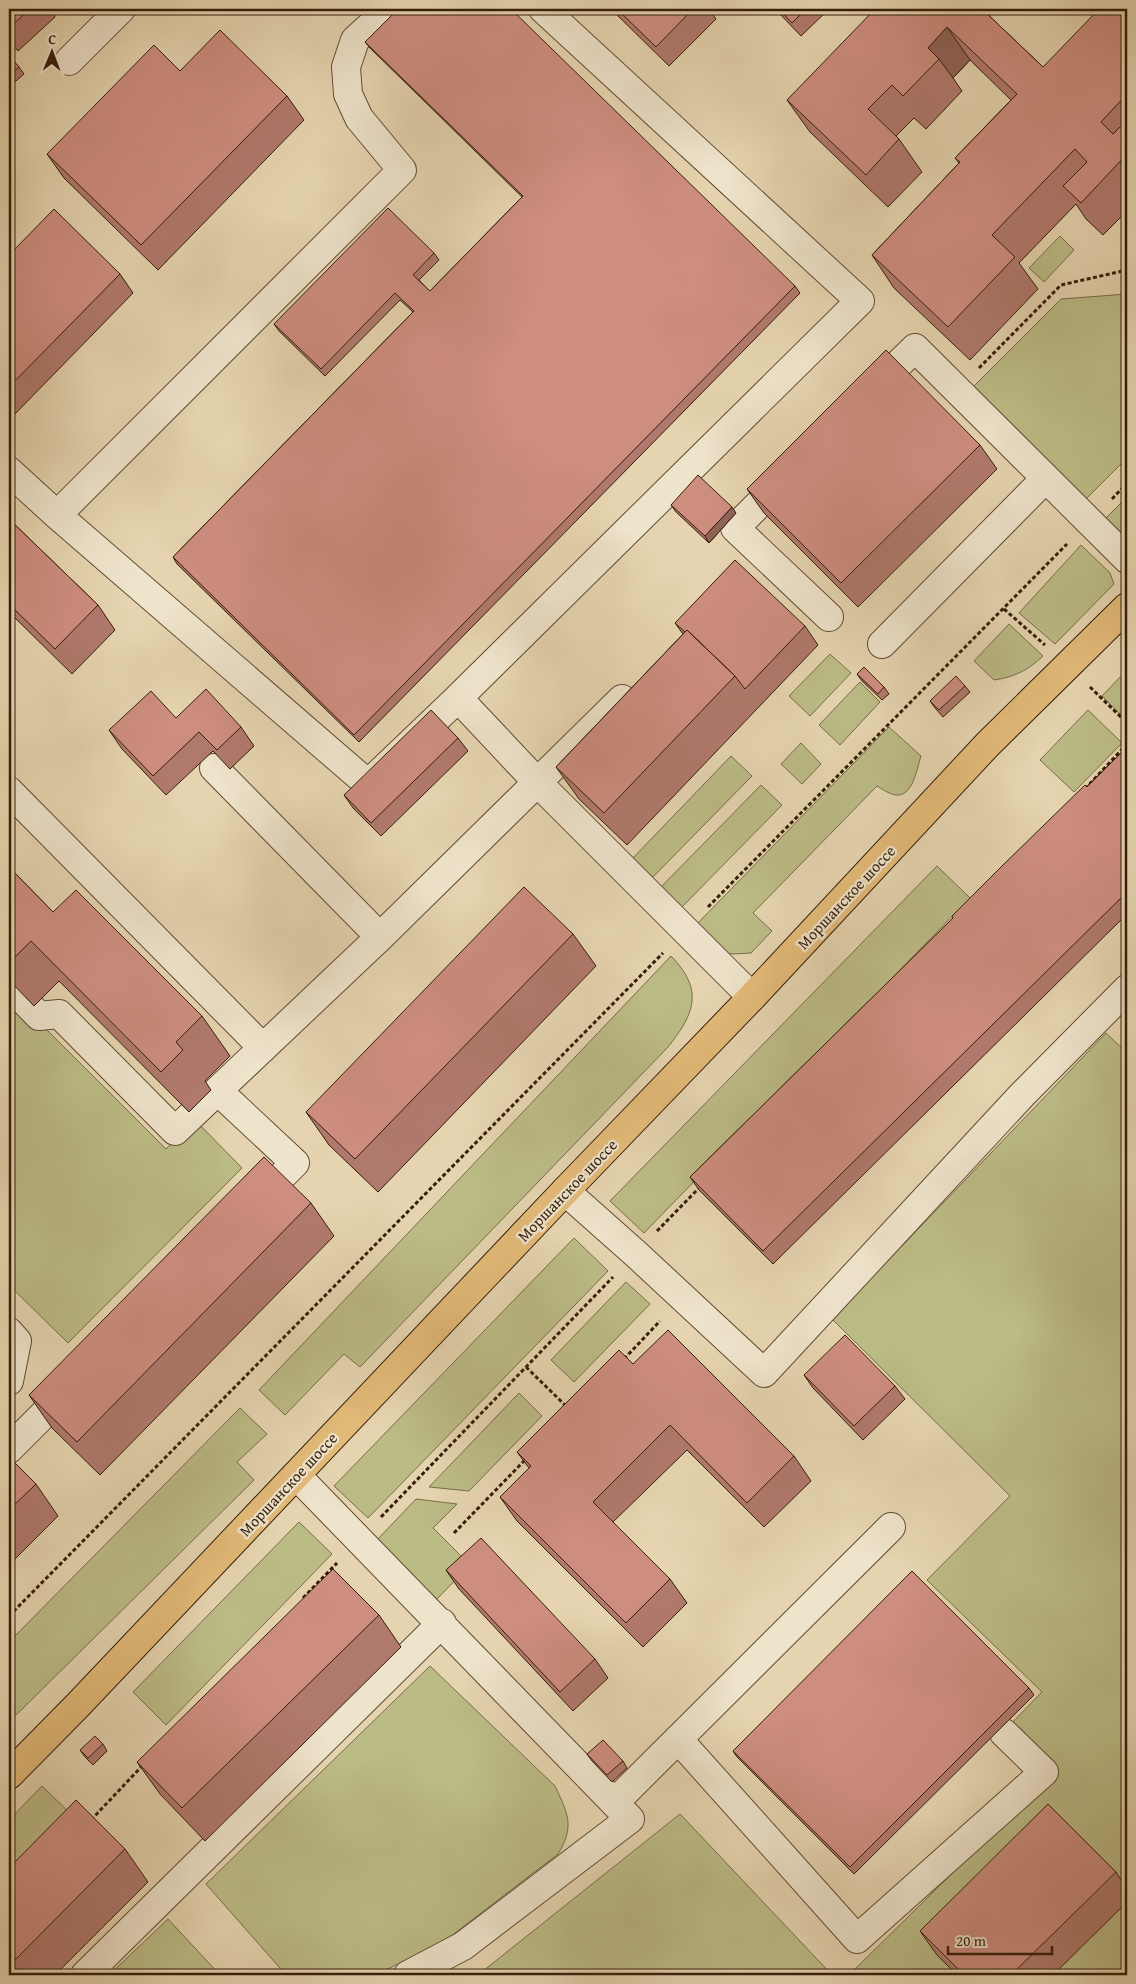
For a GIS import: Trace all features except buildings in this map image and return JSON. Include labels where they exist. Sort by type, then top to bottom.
[{"type":"main road","name":"Моршанское шоссе","points":[[9,1774],[78,1706],[565,1191],[752,997],[987,746],[1127,607]]},
{"type":"lane","points":[[69,61],[121,9]]},
{"type":"lane","points":[[57,515],[402,170],[358,118],[348,94],[346,67],[355,40],[389,9]]},
{"type":"lane","points":[[9,471],[57,515],[368,784],[458,698],[860,301],[542,9]]},
{"type":"lane","points":[[853,410],[915,348],[1127,559]]},
{"type":"lane","points":[[804,459],[735,528],[829,617]]},
{"type":"lane","points":[[882,644],[1045,479]]},
{"type":"lane","points":[[9,985],[40,1016],[59,1014],[175,1131],[380,937],[637,684]]},
{"type":"lane","points":[[458,698],[538,783],[752,997]]},
{"type":"lane","points":[[214,768],[380,937]]},
{"type":"lane","points":[[9,791],[263,1048]]},
{"type":"lane","points":[[565,1191],[764,1373],[1022,1095],[1127,989]]},
{"type":"lane","points":[[218,1090],[295,1163],[240,1218]]},
{"type":"lane","points":[[9,1332],[17,1341],[9,1381]]},
{"type":"lane","points":[[9,1449],[88,1370]]},
{"type":"lane","points":[[296,1475],[442,1623],[630,1819],[463,1946],[408,1975]]},
{"type":"lane","points":[[615,1802],[891,1527]]},
{"type":"lane","points":[[85,1975],[442,1623]]},
{"type":"lane","points":[[678,1739],[857,1939],[1044,1772],[1004,1733]]},
{"type":"path","points":[[958,390],[1061,285],[1127,270]]},
{"type":"path","points":[[9,1616],[1127,483]]},
{"type":"path","points":[[1079,795],[1127,744]]},
{"type":"path","points":[[298,1604],[705,1182]]},
{"type":"path","points":[[619,1363],[660,1322]]},
{"type":"path","points":[[526,1368],[572,1412]]},
{"type":"path","points":[[454,1533],[530,1455]]},
{"type":"path","points":[[85,1826],[147,1762]]},
{"type":"green space","points":[[1060,236],[1074,250],[1044,282],[1029,268]]},
{"type":"green space","points":[[1127,294],[1127,458],[1082,503],[969,391],[1061,299]]},
{"type":"green space","points":[[1127,497],[1127,544],[1103,521]]},
{"type":"green space","points":[[1081,545],[1110,573],[1114,584],[1055,644],[1019,613]]},
{"type":"green space","points":[[1009,624],[1043,656],[1021,672],[994,680],[974,661]]},
{"type":"green space","points":[[830,654],[851,673],[810,716],[789,696]]},
{"type":"green space","points":[[1127,670],[1127,721],[1102,696]]},
{"type":"green space","points":[[860,682],[880,702],[840,745],[819,725]]},
{"type":"green space","points":[[1088,710],[1122,743],[1074,792],[1040,760]]},
{"type":"green space","points":[[889,727],[921,756],[910,787],[902,794],[896,795],[888,793],[877,786],[753,913],[772,931],[751,953],[725,953],[695,926]]},
{"type":"green space","points":[[801,743],[821,764],[802,784],[781,764]]},
{"type":"green space","points":[[731,756],[752,776],[651,879],[631,860]]},
{"type":"green space","points":[[761,785],[782,805],[681,908],[660,888]]},
{"type":"green space","points":[[937,866],[970,898],[644,1233],[610,1201]]},
{"type":"green space","points":[[671,956],[688,980],[692,991],[692,1002],[690,1012],[668,1047],[360,1367],[344,1354],[285,1415],[259,1390]]},
{"type":"green space","points":[[9,992],[166,1149],[195,1120],[242,1168],[68,1343],[9,1285]]},
{"type":"green space","points":[[1106,1033],[1127,1053],[1127,1583],[1124,1587],[1127,1590],[1127,1975],[849,1975],[1056,1771],[1008,1727],[1042,1692],[927,1580],[1010,1496],[832,1319]]},
{"type":"green space","points":[[574,1238],[608,1271],[368,1518],[334,1486]]},
{"type":"green space","points":[[626,1282],[650,1304],[574,1382],[551,1360]]},
{"type":"green space","points":[[519,1393],[542,1416],[469,1491],[429,1487]]},
{"type":"green space","points":[[240,1408],[267,1434],[237,1462],[254,1480],[9,1722],[9,1642]]},
{"type":"green space","points":[[416,1499],[457,1504],[433,1528],[470,1565],[436,1600],[375,1542]]},
{"type":"green space","points":[[299,1522],[332,1554],[166,1725],[133,1692]]},
{"type":"green space","points":[[430,1666],[555,1786],[568,1820],[567,1836],[558,1854],[442,1943],[375,1975],[286,1975],[206,1884]]},
{"type":"green space","points":[[42,1786],[75,1818],[9,1887],[9,1820]]},
{"type":"green space","points":[[680,1814],[832,1975],[478,1975]]},
{"type":"green space","points":[[168,1919],[220,1975],[109,1975]]}]
